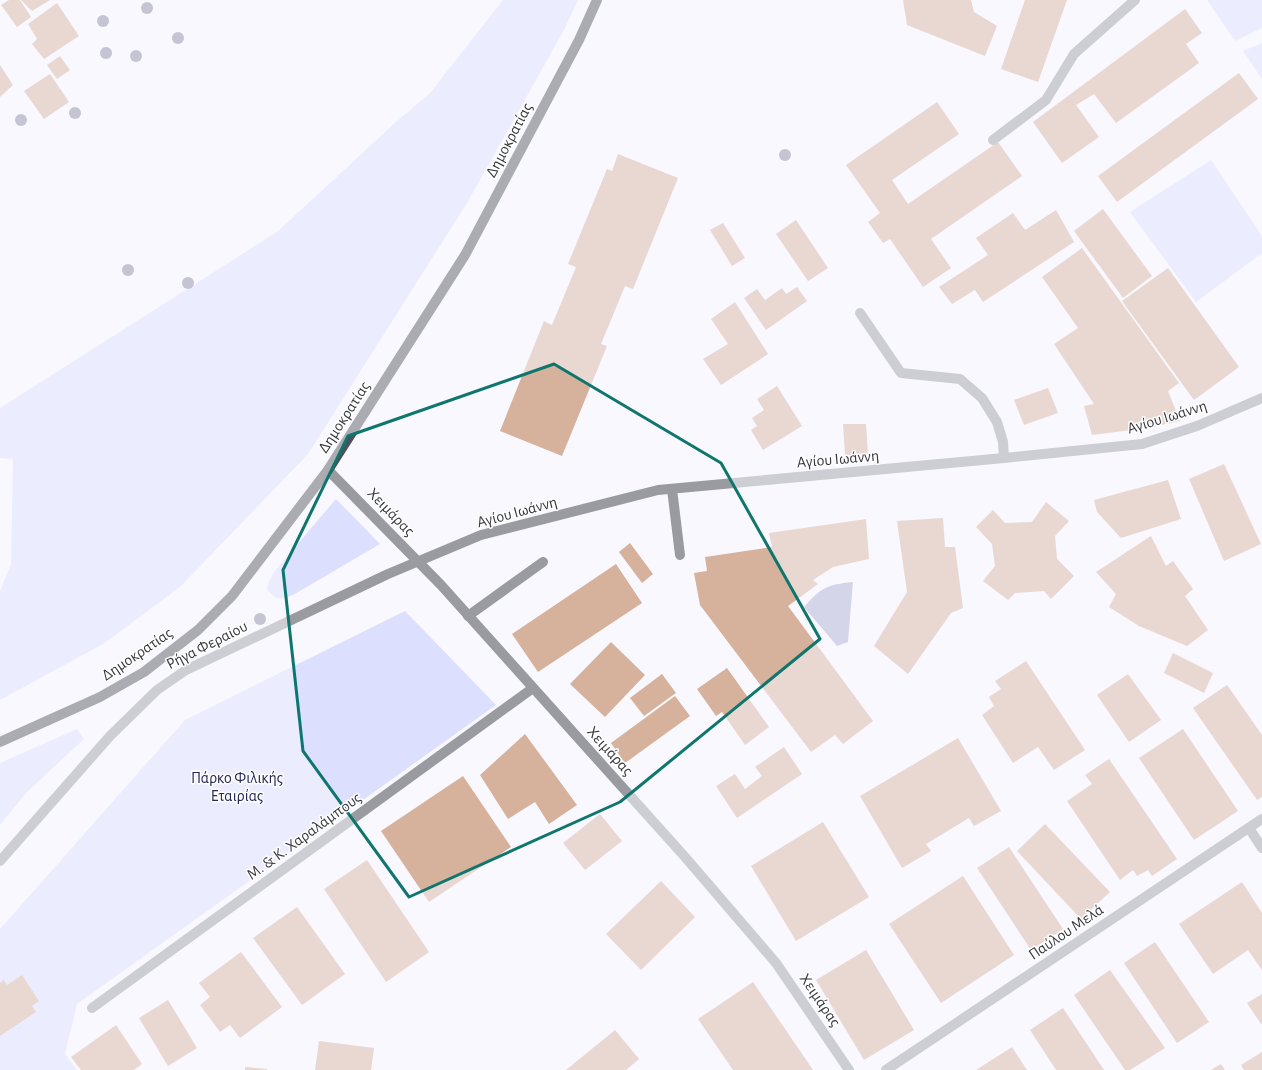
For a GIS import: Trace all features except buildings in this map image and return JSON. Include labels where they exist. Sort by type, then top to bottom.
[{"type":"main road","name":"Δημοκρατίας","points":[[0,742],[100,697],[144,672],[198,630],[232,596],[328,470],[465,255],[579,40],[596,0]]},
{"type":"street","points":[[993,140],[1046,100],[1074,54],[1135,0]]},
{"type":"street","points":[[860,313],[901,373],[960,379],[982,398],[996,422],[1003,442],[1004,458]]},
{"type":"street","name":"Αγίου Ιωάννη","points":[[418,561],[481,536],[658,490],[1142,444],[1197,426],[1262,398]]},
{"type":"street","name":"Χειμάρας","points":[[328,470],[441,585],[685,857],[776,963],[849,1070]]},
{"type":"street","points":[[672,489],[680,555]]},
{"type":"street","name":"Ρήγα Φεραίου","points":[[0,861],[110,736],[157,690],[186,670],[418,561]]},
{"type":"street","points":[[468,616],[543,562]]},
{"type":"street","name":"Μ. & Κ. Χαραλάμπους","points":[[92,1008],[533,688]]},
{"type":"street","name":"Παύλου Μελά","points":[[886,1070],[1262,819]]},
{"type":"street","points":[[1249,828],[1262,848]]},
{"type":"highlighted area","points":[[554,364],[721,463],[820,639],[620,802],[409,897],[303,751],[283,570],[348,436]]},
{"type":"green space","points":[[503,0],[578,0],[564,30],[467,203],[308,454],[180,587],[103,644],[0,700],[0,591],[11,564],[13,459],[0,458],[0,408],[277,232],[396,122],[430,93]]},
{"type":"green space","points":[[1207,0],[1262,0],[1262,28],[1235,41]]},
{"type":"green space","points":[[1262,43],[1262,79],[1243,51]]},
{"type":"green space","points":[[1211,160],[1262,236],[1262,253],[1196,302],[1130,212]]},
{"type":"green space","points":[[336,499],[380,544],[293,595],[285,598],[275,597],[267,589],[274,572]]},
{"type":"green space","name":"Πάρκο Φιλικής Εταιρίας","points":[[405,611],[496,705],[77,1004],[65,1054],[77,1070],[0,1070],[0,929],[185,720]]},
{"type":"green space","points":[[77,729],[84,739],[26,793],[0,825],[0,763]]},
{"type":"shaded area","points":[[853,582],[848,642],[837,646],[804,607],[815,595],[825,588],[836,584]]}]
